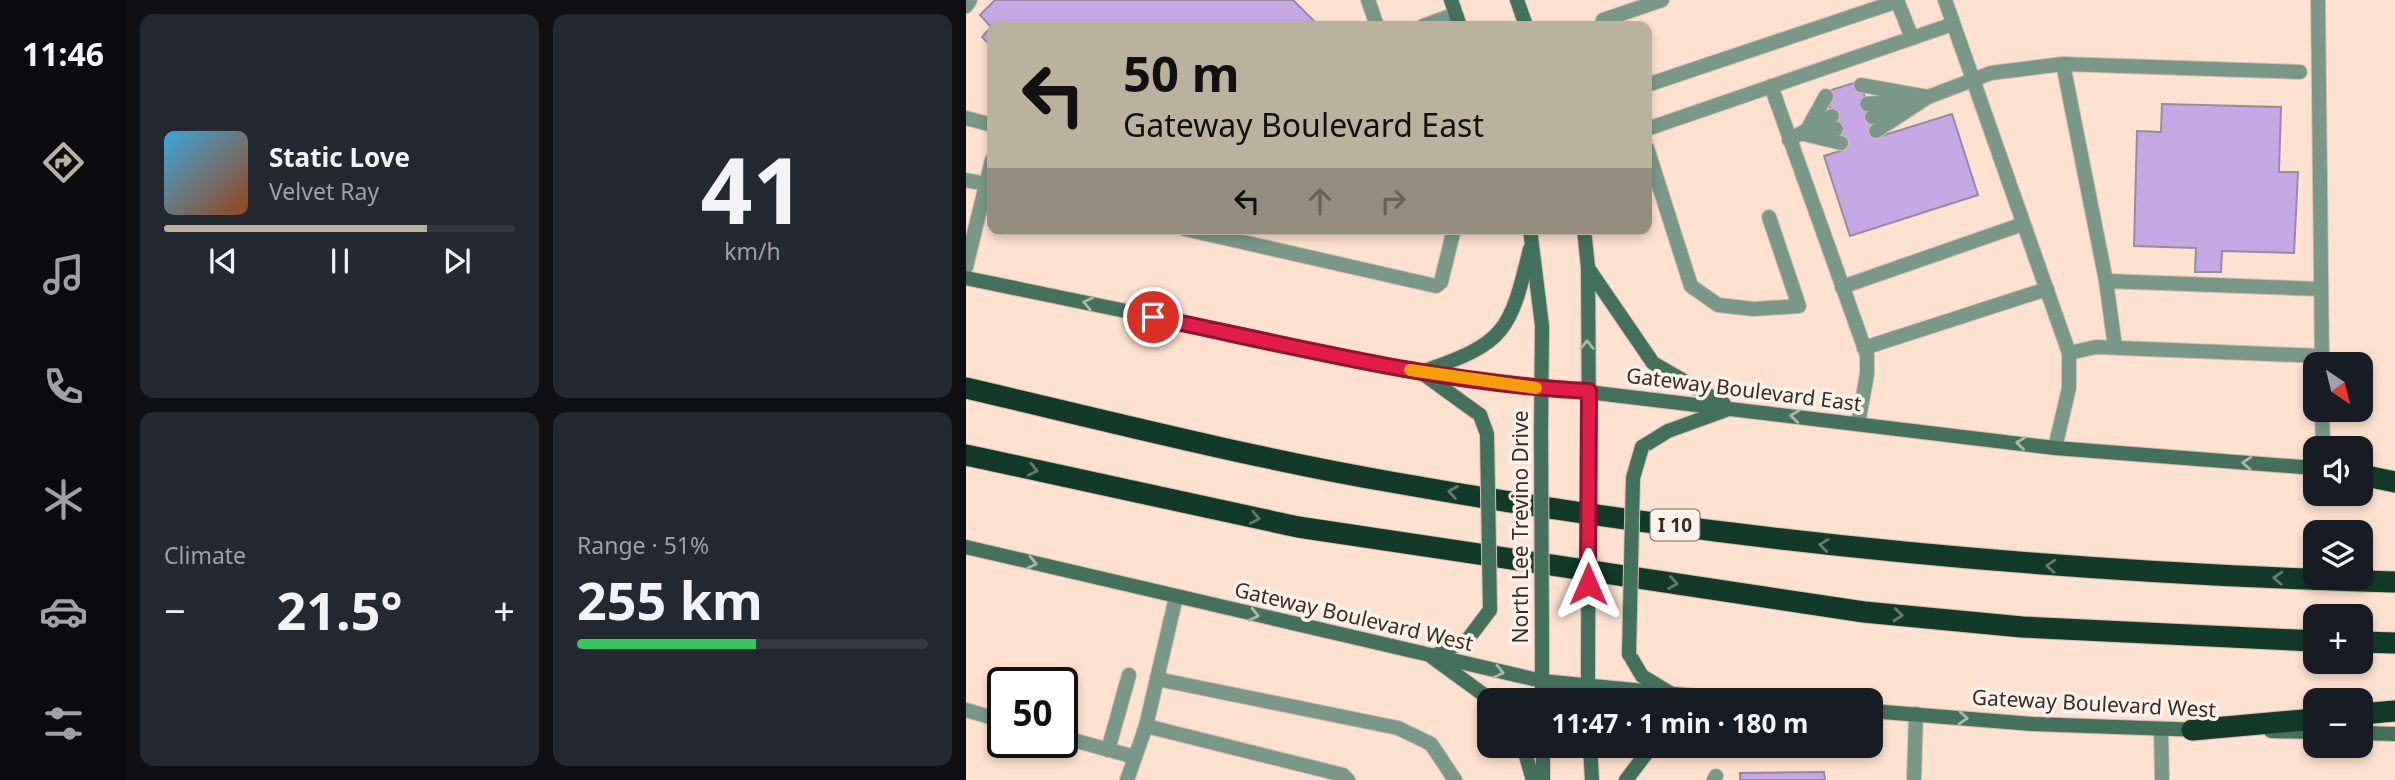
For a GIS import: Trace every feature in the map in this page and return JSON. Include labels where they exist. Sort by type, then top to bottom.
[{"type":"highway","name":"I 10","points":[[966,388],[1317,468],[1739,535],[2062,567],[2395,582]]},
{"type":"highway","points":[[966,455],[1298,527],[1864,612],[2022,627],[2303,640]]},
{"type":"highway","points":[[2373,477],[2395,482]]},
{"type":"highway","points":[[2373,642],[2395,643]]},
{"type":"highway","points":[[2373,713],[2395,711]]},
{"type":"highway","points":[[2192,730],[2303,720]]},
{"type":"main road","points":[[1520,1],[1525,21]]},
{"type":"main road","points":[[1421,372],[1464,357],[1489,342],[1502,329],[1515,309],[1531,235]]},
{"type":"main road","name":"North Lee Trevino Drive","points":[[1531,235],[1542,326],[1542,688]]},
{"type":"main road","points":[[1585,235],[1588,268],[1589,391],[1588,688]]},
{"type":"main road","points":[[1588,268],[1653,363],[1731,408]]},
{"type":"main road","name":"Gateway Boulevard East","points":[[966,278],[1421,372],[2055,448],[2303,467]]},
{"type":"main road","points":[[1421,372],[1480,415],[1487,434],[1490,610],[1468,639],[1432,657],[1477,689]]},
{"type":"main road","points":[[1662,688],[1642,676],[1629,654],[1633,478],[1642,447],[1668,431],[1731,408]]},
{"type":"main road","points":[[2373,470],[2395,470]]},
{"type":"main road","name":"Gateway Boulevard West","points":[[966,547],[1569,688]]},
{"type":"main road","name":"Gateway Boulevard West","points":[[1883,712],[2161,729],[2303,732]]},
{"type":"main road","points":[[2373,733],[2395,734]]},
{"type":"main road","points":[[1527,758],[1533,780]]},
{"type":"main road","points":[[1543,758],[1543,780]]},
{"type":"main road","points":[[1591,758],[1592,780]]},
{"type":"main road","points":[[1626,780],[1643,758]]},
{"type":"lane","points":[[966,6],[970,0]]},
{"type":"lane","points":[[1358,0],[1370,6]]},
{"type":"lane","points":[[1602,21],[1662,0]]},
{"type":"lane","points":[[1945,0],[2069,353],[2069,388],[2055,448]]},
{"type":"lane","points":[[2318,0],[2322,352]]},
{"type":"lane","points":[[1652,83],[1897,1],[1912,38]]},
{"type":"lane","points":[[1435,21],[1455,13]]},
{"type":"lane","points":[[1652,127],[1953,24]]},
{"type":"lane","points":[[2063,64],[2106,281],[2115,347]]},
{"type":"lane","points":[[1868,106],[1928,97],[1974,82],[1991,73],[2063,64],[2300,72]]},
{"type":"lane","points":[[1771,86],[1864,348],[1867,374],[1858,424]]},
{"type":"lane","points":[[1868,106],[1928,97]]},
{"type":"lane","points":[[1868,106],[1928,97]]},
{"type":"lane","points":[[966,118],[987,124]]},
{"type":"lane","points":[[1789,140],[1833,118],[1804,134]]},
{"type":"lane","points":[[1652,164],[1691,286],[1718,305],[1755,309],[1799,306],[1769,217]]},
{"type":"lane","points":[[966,180],[987,184]]},
{"type":"lane","points":[[966,267],[987,191]]},
{"type":"lane","points":[[1842,287],[2024,224]]},
{"type":"lane","points":[[1211,235],[1436,286],[1441,282],[1453,235]]},
{"type":"lane","points":[[2106,281],[2321,289]]},
{"type":"lane","points":[[1864,348],[2046,289]]},
{"type":"lane","points":[[2069,353],[2096,346],[2303,359]]},
{"type":"lane","points":[[1127,780],[1146,726],[1176,597]]},
{"type":"lane","points":[[1108,750],[1129,675]]},
{"type":"lane","points":[[1157,679],[1398,728],[1431,744],[1455,780]]},
{"type":"lane","points":[[966,710],[987,716]]},
{"type":"lane","points":[[1914,780],[1916,714]]},
{"type":"lane","points":[[1146,726],[1343,775],[1348,780]]},
{"type":"lane","points":[[2161,729],[2162,780]]},
{"type":"lane","points":[[1078,742],[1135,757]]},
{"type":"building","points":[[995,0],[1293,0],[1314,21],[987,23],[980,15]]},
{"type":"building","points":[[1860,81],[1878,137],[1952,114],[1978,195],[1850,236],[1824,156],[1843,150],[1825,92]]},
{"type":"building","points":[[2162,104],[2281,107],[2279,172],[2298,172],[2294,253],[2222,251],[2221,272],[2195,272],[2196,248],[2134,246],[2137,131],[2161,132]]},
{"type":"building","points":[[1824,772],[1825,780],[1740,780],[1740,773]]},
{"type":"slow traffic","points":[[1410,370],[1536,388]]},
{"type":"route","points":[[1153,317],[1421,372],[1541,388],[1589,391],[1588,584]]}]
